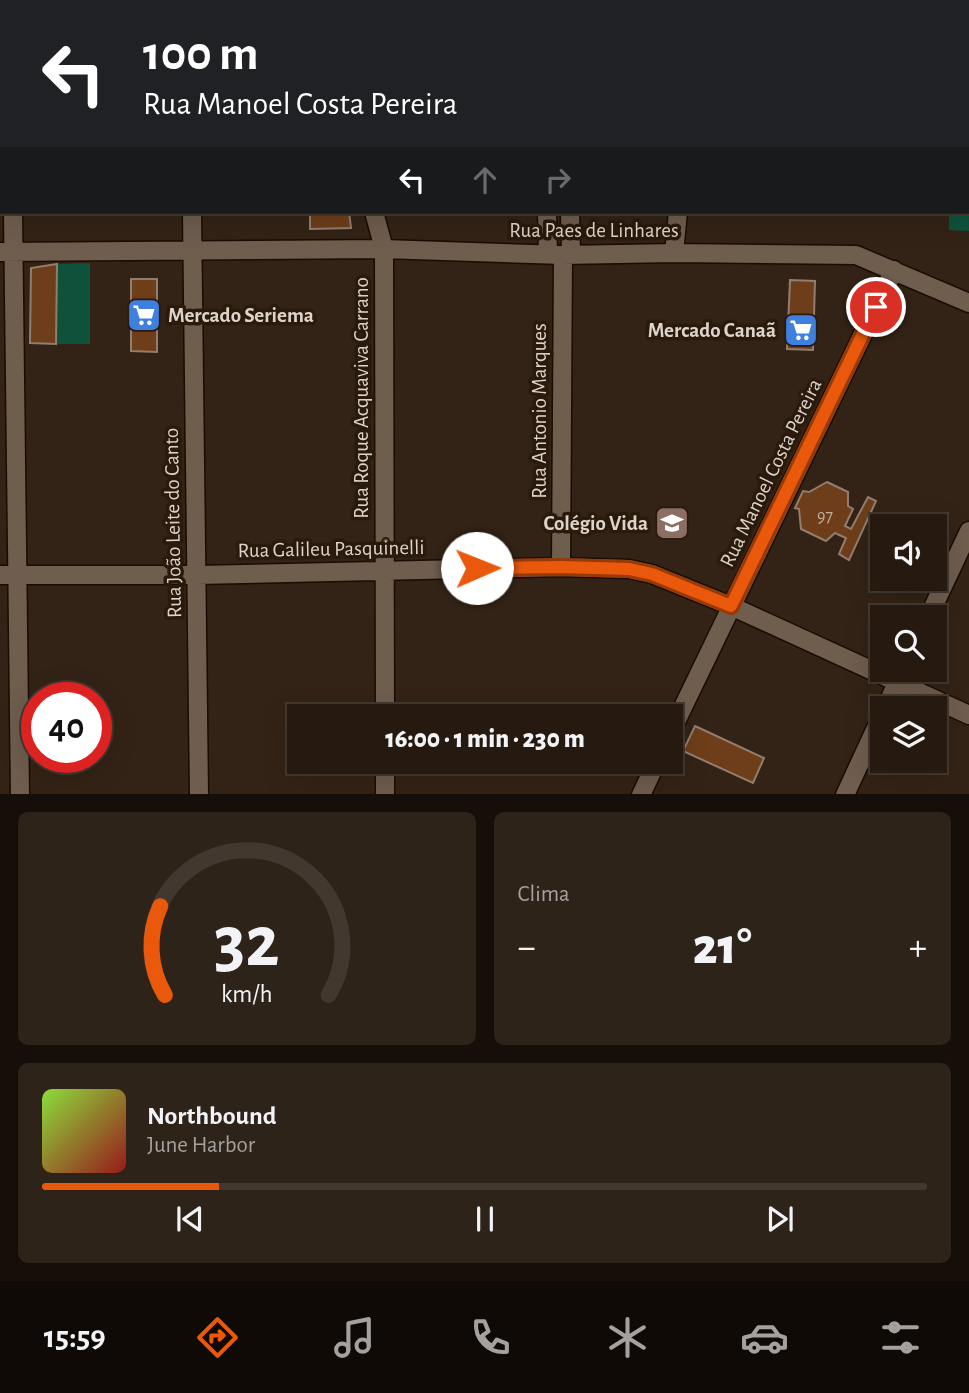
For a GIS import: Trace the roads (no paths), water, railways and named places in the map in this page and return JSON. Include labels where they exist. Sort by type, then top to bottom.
[{"type":"street","points":[[13,214],[7,252],[9,575],[20,794]]},
{"type":"street","name":"Rua João Leite do Canto","points":[[192,214],[200,794]]},
{"type":"street","name":"Rua Roque Acquaviva Carrano","points":[[375,214],[384,249],[385,704]]},
{"type":"street","points":[[547,214],[547,231],[561,254]]},
{"type":"street","points":[[561,254],[570,231],[570,214]]},
{"type":"street","points":[[674,253],[678,214]]},
{"type":"street","name":"Rua Paes de Linhares","points":[[7,252],[384,249],[561,254],[856,255],[969,303]]},
{"type":"street","name":"Rua Antonio Marques","points":[[561,254],[561,567]]},
{"type":"street","name":"Rua Manoel Costa Pereira","points":[[683,707],[894,270]]},
{"type":"street","points":[[934,605],[969,531]]},
{"type":"street","name":"Rua Galileu Pasquinelli","points":[[9,575],[197,575],[561,567],[629,569],[652,574],[870,664]]},
{"type":"street","name":"Rua Galileu Pasquinelli","points":[[911,682],[969,715]]},
{"type":"street","points":[[845,794],[870,741]]},
{"type":"street","points":[[385,774],[385,794]]},
{"type":"street","points":[[641,794],[651,774]]},
{"type":"place","name":"Mercado Seriema","points":[[144,315]]},
{"type":"place","name":"Mercado Canaã","points":[[801,330]]},
{"type":"place","name":"Colégio Vida","points":[[672,523]]}]
